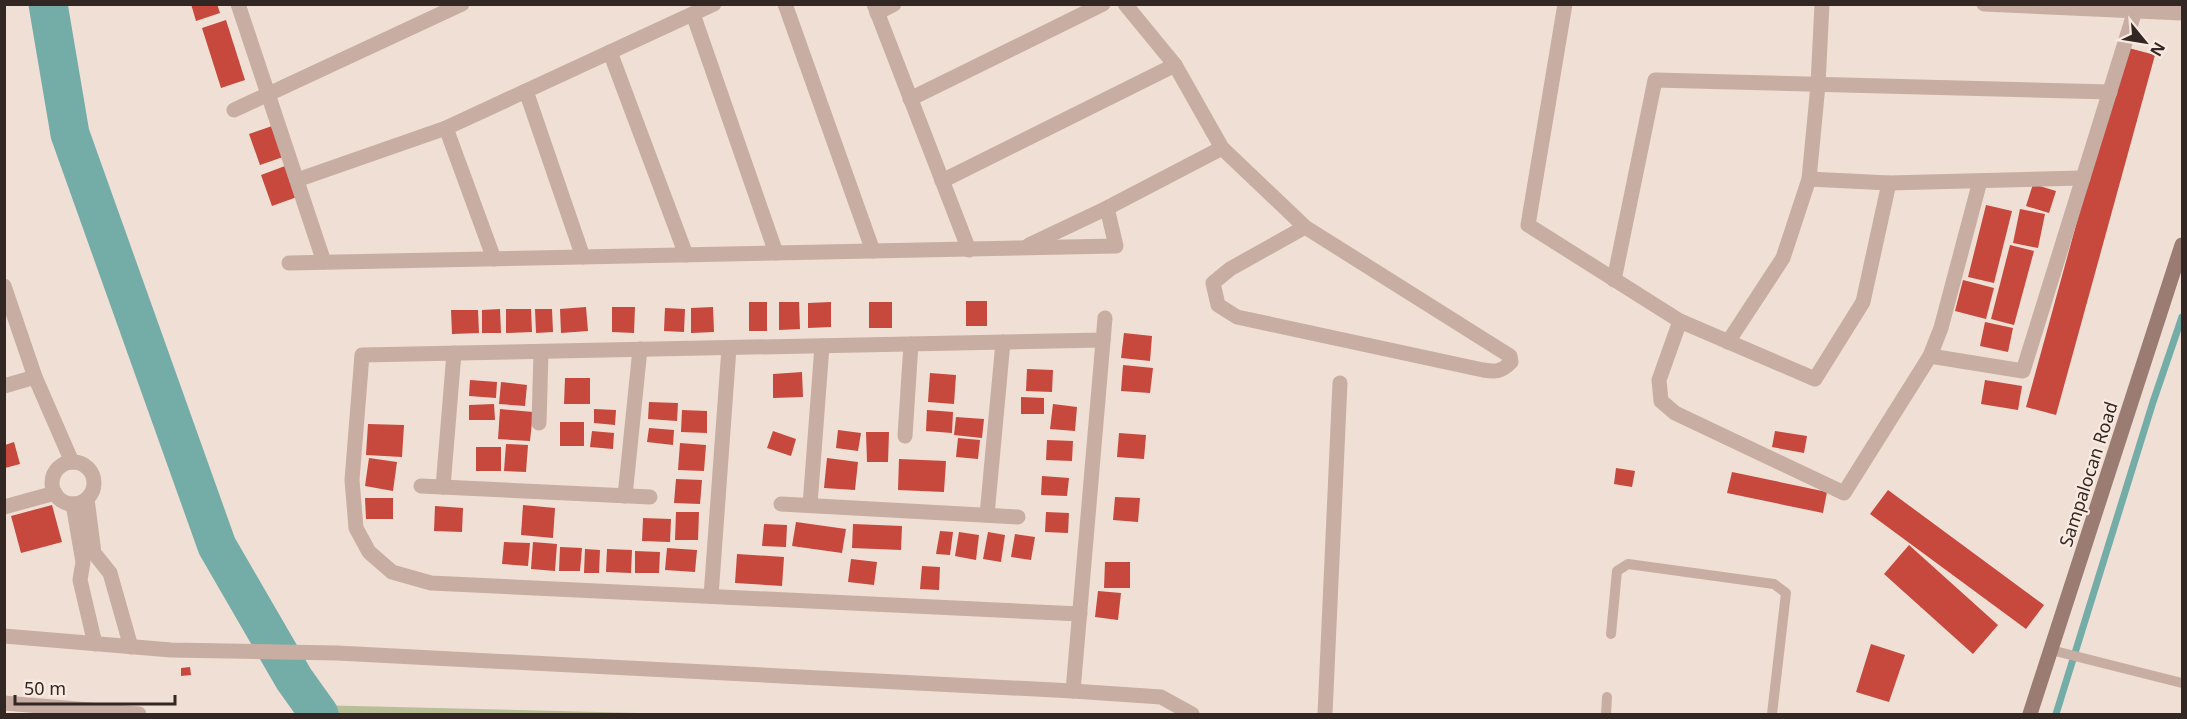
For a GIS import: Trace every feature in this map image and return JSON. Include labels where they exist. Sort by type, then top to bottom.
[{"type":"main road","name":"Sampalocan Road","points":[[2030,714],[2182,245]]},
{"type":"street","points":[[238,4],[324,262]]},
{"type":"street","points":[[234,110],[462,4]]},
{"type":"street","points":[[297,180],[446,128],[714,4]]},
{"type":"street","points":[[785,4],[873,251]]},
{"type":"street","points":[[894,4],[875,9],[969,250]]},
{"type":"street","points":[[910,99],[1103,4]]},
{"type":"street","points":[[1125,4],[1175,65],[1222,148],[1305,227],[1510,356],[1511,362],[1497,372],[1483,370],[1237,317],[1218,305],[1213,283],[1230,268],[1305,227]]},
{"type":"street","points":[[1565,4],[1528,225],[1680,321],[1815,379],[1863,302],[1889,183]]},
{"type":"street","points":[[1728,342],[1783,258],[1809,178],[1818,85],[1822,4]]},
{"type":"street","points":[[1984,4],[2136,8],[2182,13]]},
{"type":"street","points":[[1930,356],[2023,371],[2136,8]]},
{"type":"street","points":[[693,14],[776,253]]},
{"type":"street","points":[[610,52],[686,255]]},
{"type":"street","points":[[942,182],[1175,65]]},
{"type":"street","points":[[1614,280],[1655,80],[2110,92]]},
{"type":"street","points":[[526,91],[583,257]]},
{"type":"street","points":[[446,128],[494,259]]},
{"type":"street","points":[[1023,248],[1107,208],[1222,148]]},
{"type":"street","points":[[1809,178],[1889,183],[2083,178]]},
{"type":"street","points":[[1680,321],[1659,380],[1661,402],[1675,413],[1844,493],[1930,356],[1941,328],[1980,181]]},
{"type":"street","points":[[289,263],[1116,246],[1107,208]]},
{"type":"street","points":[[5,294],[35,377],[72,462]]},
{"type":"street","points":[[1074,691],[1105,318]]},
{"type":"street","points":[[1080,614],[431,583],[392,572],[369,552],[356,528],[352,480],[362,355],[1103,340]]},
{"type":"street","points":[[987,514],[1003,342]]},
{"type":"street","points":[[905,436],[911,344]]},
{"type":"street","points":[[810,505],[822,346]]},
{"type":"street","points":[[711,596],[729,348]]},
{"type":"street","points":[[625,496],[640,349]]},
{"type":"street","points":[[539,423],[542,352]]},
{"type":"street","points":[[443,488],[454,353]]},
{"type":"street","points":[[4,386],[35,377]]},
{"type":"street","points":[[1325,714],[1340,382]]},
{"type":"street","points":[[72,462],[88,468],[93,476],[92,493],[80,502],[59,499],[52,485],[53,477],[58,469],[72,462]]},
{"type":"street","points":[[421,486],[650,497]]},
{"type":"street","points":[[4,507],[55,493]]},
{"type":"street","points":[[80,502],[83,562],[80,580],[95,644]]},
{"type":"street","points":[[80,502],[94,553],[110,573],[132,647]]},
{"type":"street","points":[[781,504],[1018,517]]},
{"type":"street","points":[[4,636],[171,650],[338,653],[1074,691],[1161,697],[1192,714]]},
{"type":"street","points":[[4,703],[76,712],[139,714]]},
{"type":"lane","points":[[1611,634],[1617,571],[1628,564],[1774,584],[1786,593],[1772,714]]},
{"type":"lane","points":[[2051,650],[2182,683]]},
{"type":"lane","points":[[1606,714],[1607,697]]},
{"type":"green space","points":[[313,705],[679,714],[319,714]]},
{"type":"building","points":[[191,4],[217,4],[220,13],[196,21]]},
{"type":"building","points":[[226,20],[245,80],[221,88],[202,28]]},
{"type":"building","points":[[2125,47],[2155,55],[2056,415],[2026,407]]},
{"type":"building","points":[[272,126],[283,157],[260,165],[249,134]]},
{"type":"building","points":[[285,166],[297,197],[272,206],[261,175]]},
{"type":"building","points":[[2033,184],[2056,191],[2049,213],[2026,206]]},
{"type":"building","points":[[1986,205],[2012,211],[1994,283],[1968,277]]},
{"type":"building","points":[[2020,209],[2045,214],[2038,248],[2013,243]]},
{"type":"building","points":[[2010,245],[2034,251],[2014,325],[1991,319]]},
{"type":"building","points":[[1963,280],[1994,288],[1986,319],[1955,311]]},
{"type":"building","points":[[966,301],[987,301],[987,326],[966,326]]},
{"type":"building","points":[[749,302],[767,302],[767,331],[749,331]]},
{"type":"building","points":[[779,302],[799,302],[800,329],[779,330]]},
{"type":"building","points":[[831,302],[831,327],[808,328],[808,303]]},
{"type":"building","points":[[869,302],[892,302],[892,328],[869,328]]},
{"type":"building","points":[[586,307],[588,331],[561,333],[560,309]]},
{"type":"building","points":[[612,307],[635,307],[634,333],[612,332]]},
{"type":"building","points":[[713,307],[714,332],[691,333],[691,308]]},
{"type":"building","points":[[665,308],[685,309],[684,332],[664,331]]},
{"type":"building","points":[[500,309],[501,333],[482,333],[482,310]]},
{"type":"building","points":[[506,309],[531,309],[532,332],[506,333]]},
{"type":"building","points":[[535,309],[552,309],[553,332],[536,333]]},
{"type":"building","points":[[451,310],[478,310],[479,333],[452,334]]},
{"type":"building","points":[[1985,322],[2013,328],[2008,352],[1980,346]]},
{"type":"building","points":[[1124,333],[1152,336],[1150,361],[1121,358]]},
{"type":"building","points":[[1123,365],[1153,368],[1150,393],[1121,391]]},
{"type":"building","points":[[1027,369],[1053,370],[1052,392],[1026,391]]},
{"type":"building","points":[[802,372],[803,397],[773,398],[773,374]]},
{"type":"building","points":[[930,373],[956,375],[954,404],[928,402]]},
{"type":"building","points":[[565,378],[590,378],[590,404],[564,404]]},
{"type":"building","points":[[470,380],[497,382],[496,398],[469,396]]},
{"type":"building","points":[[1985,380],[2022,386],[2018,410],[1981,404]]},
{"type":"building","points":[[501,382],[527,385],[525,406],[499,404]]},
{"type":"building","points":[[1021,397],[1044,398],[1044,414],[1021,414]]},
{"type":"building","points":[[649,402],[678,403],[677,421],[648,419]]},
{"type":"building","points":[[494,404],[495,420],[469,420],[469,405]]},
{"type":"building","points":[[1053,404],[1077,407],[1075,431],[1050,429]]},
{"type":"building","points":[[500,409],[533,412],[530,441],[498,439]]},
{"type":"building","points":[[594,409],[616,410],[615,425],[594,423]]},
{"type":"building","points":[[682,410],[707,411],[707,433],[681,432]]},
{"type":"building","points":[[927,410],[953,412],[952,433],[926,431]]},
{"type":"building","points":[[956,417],[984,419],[982,438],[954,435]]},
{"type":"building","points":[[560,422],[584,422],[584,446],[560,446]]},
{"type":"building","points":[[368,424],[404,425],[402,457],[366,455]]},
{"type":"building","points":[[649,428],[674,430],[673,445],[647,442]]},
{"type":"building","points":[[838,430],[861,433],[858,451],[836,448]]},
{"type":"building","points":[[592,431],[614,433],[613,449],[590,447]]},
{"type":"building","points":[[773,431],[796,439],[791,456],[767,448]]},
{"type":"building","points":[[1775,431],[1807,436],[1804,453],[1772,447]]},
{"type":"building","points":[[866,432],[889,432],[888,462],[867,462]]},
{"type":"building","points":[[1119,433],[1146,435],[1144,459],[1117,457]]},
{"type":"building","points":[[958,438],[980,440],[978,459],[956,457]]},
{"type":"building","points":[[1047,440],[1073,441],[1072,461],[1046,460]]},
{"type":"building","points":[[14,442],[20,464],[5,468],[5,445]]},
{"type":"building","points":[[680,443],[706,445],[704,471],[678,470]]},
{"type":"building","points":[[506,444],[528,445],[526,472],[504,471]]},
{"type":"building","points":[[476,447],[501,447],[501,471],[476,471]]},
{"type":"building","points":[[369,458],[397,462],[393,491],[365,486]]},
{"type":"building","points":[[827,458],[858,462],[855,490],[824,488]]},
{"type":"building","points":[[899,459],[946,461],[944,492],[898,490]]},
{"type":"building","points":[[1616,468],[1635,471],[1632,487],[1614,484]]},
{"type":"building","points":[[1732,472],[1827,492],[1823,513],[1727,493]]},
{"type":"building","points":[[1042,476],[1069,478],[1067,496],[1041,495]]},
{"type":"building","points":[[676,479],[702,480],[700,504],[674,503]]},
{"type":"building","points":[[1888,490],[2044,605],[2026,629],[1870,514]]},
{"type":"building","points":[[1115,497],[1140,498],[1138,522],[1113,520]]},
{"type":"building","points":[[365,498],[393,498],[393,519],[366,519]]},
{"type":"building","points":[[52,505],[62,542],[21,553],[11,516]]},
{"type":"building","points":[[523,505],[555,508],[553,538],[521,535]]},
{"type":"building","points":[[435,506],[463,508],[462,532],[434,531]]},
{"type":"building","points":[[676,512],[699,512],[698,540],[675,540]]},
{"type":"building","points":[[1046,512],[1069,513],[1068,533],[1045,532]]},
{"type":"building","points":[[643,518],[671,519],[670,542],[642,541]]},
{"type":"building","points":[[796,522],[846,529],[842,553],[792,546]]},
{"type":"building","points":[[764,524],[787,525],[786,547],[762,546]]},
{"type":"building","points":[[853,524],[902,526],[901,550],[852,548]]},
{"type":"building","points":[[940,531],[953,532],[950,555],[936,554]]},
{"type":"building","points":[[959,532],[979,535],[976,560],[955,556]]},
{"type":"building","points":[[988,532],[1005,535],[1001,562],[983,559]]},
{"type":"building","points":[[1015,534],[1035,537],[1031,560],[1011,557]]},
{"type":"building","points":[[504,542],[530,543],[528,566],[502,564]]},
{"type":"building","points":[[533,542],[557,544],[555,571],[531,569]]},
{"type":"building","points":[[1909,545],[1998,625],[1973,654],[1884,574]]},
{"type":"building","points":[[560,547],[582,548],[580,571],[559,571]]},
{"type":"building","points":[[667,548],[697,550],[695,572],[665,570]]},
{"type":"building","points":[[585,549],[600,550],[599,573],[584,573]]},
{"type":"building","points":[[607,549],[632,550],[631,573],[606,572]]},
{"type":"building","points":[[635,551],[660,552],[659,573],[635,573]]},
{"type":"building","points":[[737,554],[784,557],[782,586],[735,583]]},
{"type":"building","points":[[851,559],[877,562],[874,585],[848,582]]},
{"type":"building","points":[[1105,562],[1130,562],[1130,588],[1104,588]]},
{"type":"building","points":[[922,566],[940,567],[939,590],[920,589]]},
{"type":"building","points":[[1098,591],[1121,593],[1118,620],[1095,617]]},
{"type":"building","points":[[1871,644],[1905,655],[1889,702],[1856,692]]},
{"type":"building","points":[[190,667],[191,675],[181,676],[181,668]]},
{"type":"waterway","points":[[48,4],[70,134],[217,546],[294,679],[319,714]]},
{"type":"waterway","points":[[2056,714],[2153,402],[2182,317]]}]
